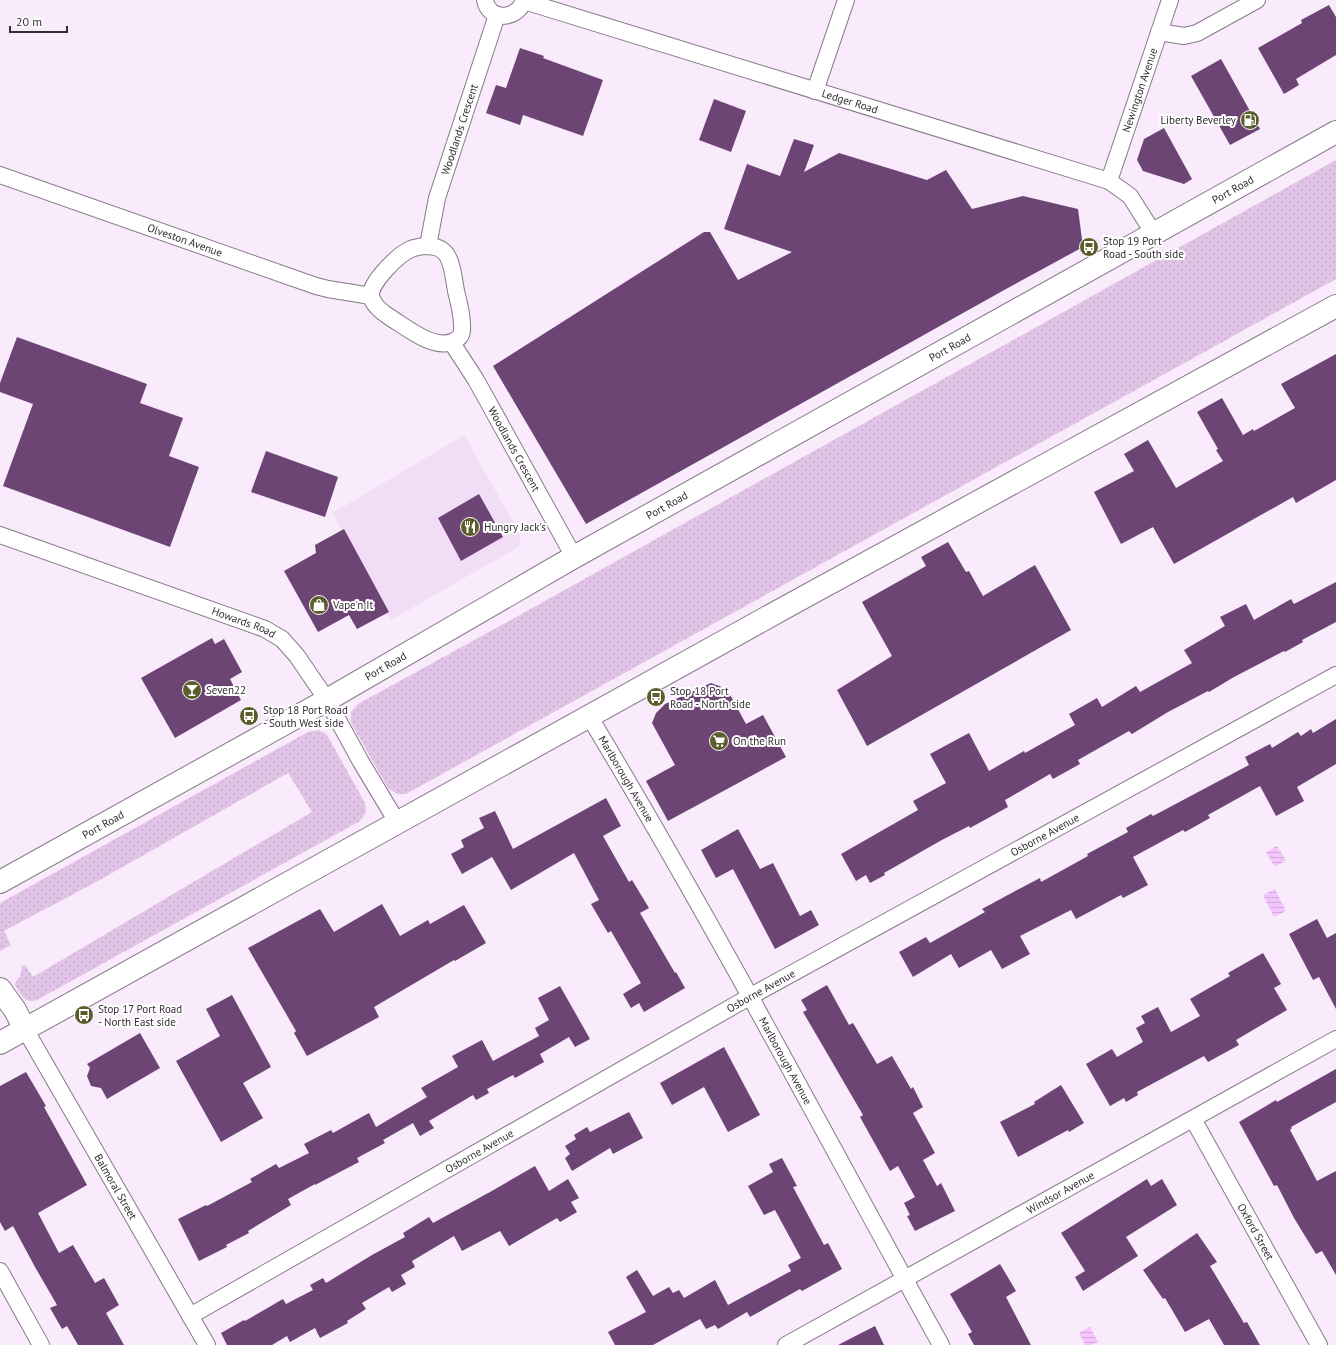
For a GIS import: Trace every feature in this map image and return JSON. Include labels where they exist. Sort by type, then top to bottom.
[{"type":"highway","name":"Port Road","points":[[0,882],[327,700],[574,557],[1336,132]]},
{"type":"highway","points":[[0,1043],[793,603],[1336,306]]},
{"type":"highway","points":[[0,989],[15,1010],[25,1029]]},
{"type":"street","points":[[485,0],[491,11],[497,15],[503,16],[514,14],[520,9],[524,1]]},
{"type":"street","points":[[815,91],[846,0]]},
{"type":"street","name":"Newington Avenue","points":[[1109,181],[1170,0]]},
{"type":"street","points":[[1159,32],[1184,36],[1197,33],[1257,0]]},
{"type":"street","name":"Ledger Road","points":[[524,1],[1109,181],[1130,196],[1154,234]]},
{"type":"street","name":"Woodlands Crescent","points":[[428,246],[437,198],[497,15]]},
{"type":"street","name":"Olveston Avenue","points":[[0,175],[316,286],[371,296]]},
{"type":"street","points":[[428,246],[444,251],[451,265],[461,318],[462,331],[459,338],[452,343],[438,343],[420,337],[382,312],[371,296],[373,286],[384,270],[410,249],[428,246]]},
{"type":"street","name":"Woodlands Crescent","points":[[452,343],[476,380],[574,557]]},
{"type":"street","name":"Howards Road","points":[[0,535],[266,629],[282,639],[327,700],[361,762],[397,822]]},
{"type":"street","name":"Osborne Avenue","points":[[190,1316],[751,996],[1336,675]]},
{"type":"street","name":"Marlborough Avenue","points":[[589,716],[751,996],[941,1345]]},
{"type":"street","name":"Balmoral Street","points":[[25,1029],[206,1345]]},
{"type":"street","name":"Windsor Avenue","points":[[786,1345],[1336,1039]]},
{"type":"street","name":"Oxford Street","points":[[1193,1119],[1319,1345]]},
{"type":"street","points":[[0,1271],[40,1345]]},
{"type":"shaded area","points":[[1336,160],[1336,279],[406,794],[397,794],[388,788],[351,723],[351,712],[358,704]]},
{"type":"shaded area","points":[[464,435],[521,536],[518,547],[391,620],[333,513]]},
{"type":"shaded area","points":[[319,730],[327,735],[365,803],[366,812],[360,821],[37,1000],[29,1001],[23,998],[15,985],[16,981],[20,977],[22,966],[25,965],[33,977],[312,812],[288,773],[98,881],[4,931],[11,945],[0,951],[0,903],[308,732]]},
{"type":"shaded area","points":[[1277,846],[1286,860],[1275,867],[1266,852]]},
{"type":"shaded area","points":[[1275,889],[1286,911],[1274,917],[1263,895]]},
{"type":"shaded area","points":[[1090,1327],[1098,1342],[1091,1345],[1085,1345],[1079,1333]]},
{"type":"building","points":[[1329,5],[1336,17],[1336,55],[1296,79],[1299,85],[1284,94],[1258,48],[1302,23],[1301,20]]},
{"type":"building","points":[[520,48],[603,80],[583,136],[523,115],[520,125],[486,113],[496,85],[506,88]]},
{"type":"building","points":[[1221,59],[1260,129],[1230,145],[1191,76]]},
{"type":"building","points":[[714,99],[746,111],[731,152],[699,140]]},
{"type":"building","points":[[1164,128],[1192,179],[1184,184],[1143,171],[1137,160],[1144,139]]},
{"type":"building","points":[[794,139],[814,145],[804,172],[839,153],[927,180],[946,170],[972,209],[1023,196],[1078,209],[1083,247],[586,524],[493,366],[704,232],[710,232],[738,280],[792,252],[724,229],[747,164],[780,176]]},
{"type":"building","points":[[17,337],[147,384],[140,403],[183,418],[169,456],[199,467],[170,547],[3,486],[33,404],[0,392],[0,383]]},
{"type":"building","points":[[1336,354],[1336,480],[1296,503],[1293,497],[1174,564],[1153,527],[1121,544],[1094,492],[1134,471],[1124,454],[1148,440],[1176,488],[1223,461],[1216,450],[1218,449],[1197,412],[1222,398],[1243,435],[1253,429],[1254,431],[1295,408],[1281,384]]},
{"type":"building","points":[[266,451],[338,477],[325,517],[251,492]]},
{"type":"building","name":"Hungry Jack's","points":[[479,494],[503,537],[461,561],[438,518]]},
{"type":"building","points":[[344,529],[389,612],[357,629],[349,615],[318,632],[284,571],[316,553],[315,545]]},
{"type":"building","points":[[948,542],[966,572],[969,571],[983,596],[1035,565],[1071,630],[867,746],[837,690],[892,656],[862,602],[926,566],[921,557]]},
{"type":"building","points":[[1336,582],[1336,622],[1302,640],[1303,642],[1285,652],[1284,651],[1209,692],[1208,691],[1168,712],[1132,734],[1129,731],[1078,760],[1080,764],[1053,779],[1050,774],[1005,800],[1008,807],[970,828],[969,826],[940,841],[884,873],[885,875],[870,883],[866,875],[856,881],[841,854],[918,810],[913,801],[946,783],[930,754],[969,733],[989,771],[1075,725],[1069,714],[1097,698],[1102,707],[1136,686],[1140,692],[1192,663],[1184,650],[1225,626],[1220,617],[1246,604],[1254,620],[1291,599],[1294,604]]},
{"type":"building","name":"Seven22","points":[[212,638],[215,644],[224,639],[242,672],[230,679],[241,700],[175,738],[141,678]]},
{"type":"building","name":"On the Run","points":[[711,683],[727,689],[746,724],[763,715],[786,757],[668,821],[646,781],[675,765],[652,723],[656,713],[665,704]]},
{"type":"building","points":[[1336,719],[1336,764],[1297,787],[1304,801],[1276,816],[1260,786],[1208,815],[1210,818],[1185,832],[1183,830],[1133,857],[1148,885],[1123,898],[1121,895],[1076,919],[1071,910],[1020,936],[1030,954],[1002,969],[991,950],[959,968],[951,954],[913,977],[899,952],[926,937],[930,943],[985,912],[982,909],[1040,878],[1041,882],[1088,856],[1087,854],[1128,832],[1126,828],[1151,814],[1153,816],[1249,765],[1245,757],[1270,744],[1272,748],[1298,732],[1301,736],[1311,729],[1313,733]]},
{"type":"building","points":[[606,798],[621,826],[603,836],[629,882],[632,880],[649,908],[640,913],[685,988],[644,1012],[639,1003],[631,1008],[623,994],[641,983],[611,931],[608,933],[591,904],[599,900],[574,853],[511,890],[492,857],[462,874],[451,854],[464,847],[461,840],[484,828],[479,818],[495,811],[513,849]]},
{"type":"building","points":[[738,829],[760,869],[773,863],[800,916],[811,910],[819,925],[775,949],[733,869],[716,878],[701,850]]},
{"type":"building","points":[[382,904],[400,936],[428,920],[430,924],[464,905],[486,943],[374,1007],[379,1017],[307,1056],[294,1033],[296,1031],[248,948],[320,909],[334,932]]},
{"type":"building","points":[[1317,919],[1327,938],[1336,933],[1336,1009],[1319,977],[1313,980],[1289,934]]},
{"type":"building","points":[[1263,953],[1281,984],[1274,988],[1287,1010],[1236,1040],[1239,1045],[1208,1062],[1204,1056],[1137,1092],[1138,1095],[1126,1102],[1124,1098],[1110,1106],[1086,1064],[1112,1049],[1117,1057],[1143,1042],[1136,1028],[1145,1023],[1141,1016],[1158,1007],[1171,1032],[1200,1016],[1190,999],[1230,976],[1228,973]]},
{"type":"building","points":[[827,985],[849,1025],[853,1023],[877,1064],[892,1056],[911,1089],[913,1087],[923,1107],[913,1113],[935,1153],[923,1160],[937,1186],[941,1183],[955,1211],[915,1231],[907,1216],[910,1215],[904,1203],[915,1197],[898,1166],[890,1171],[860,1117],[863,1115],[803,1012],[807,1010],[801,1000]]},
{"type":"building","points":[[560,986],[590,1039],[575,1047],[569,1037],[540,1054],[544,1062],[515,1078],[513,1075],[487,1089],[489,1093],[476,1100],[473,1095],[429,1121],[434,1128],[420,1136],[413,1123],[383,1140],[385,1143],[357,1158],[359,1162],[288,1199],[291,1205],[248,1231],[249,1233],[226,1245],[227,1247],[199,1261],[178,1219],[206,1205],[207,1206],[252,1182],[250,1179],[276,1164],[279,1168],[309,1153],[304,1144],[331,1130],[333,1133],[369,1113],[376,1127],[427,1097],[421,1088],[458,1067],[452,1056],[482,1040],[493,1061],[539,1036],[535,1028],[549,1020],[538,998]]},
{"type":"building","points":[[232,995],[271,1067],[243,1083],[263,1118],[221,1142],[176,1061],[220,1036],[206,1009]]},
{"type":"building","points":[[140,1033],[160,1068],[107,1099],[101,1088],[91,1086],[87,1076],[90,1068],[87,1064]]},
{"type":"building","points":[[724,1047],[760,1115],[728,1132],[704,1087],[672,1105],[660,1083]]},
{"type":"building","points":[[1336,1069],[1336,1102],[1291,1127],[1292,1128],[1290,1130],[1317,1181],[1336,1171],[1336,1275],[1322,1251],[1316,1254],[1294,1218],[1277,1185],[1274,1186],[1239,1122],[1276,1100],[1277,1102]]},
{"type":"building","points":[[26,1072],[46,1106],[44,1107],[87,1185],[38,1213],[59,1253],[73,1245],[95,1283],[104,1278],[119,1305],[106,1313],[124,1345],[78,1345],[67,1326],[62,1329],[50,1308],[57,1305],[13,1226],[5,1231],[0,1222],[0,1086]]},
{"type":"building","points":[[1061,1085],[1084,1123],[1018,1157],[1000,1122],[1035,1104],[1034,1102]]},
{"type":"building","points":[[629,1112],[643,1138],[613,1154],[610,1148],[572,1171],[565,1158],[570,1154],[565,1146],[576,1139],[574,1135],[587,1127],[590,1132]]},
{"type":"building","points":[[782,1158],[797,1186],[793,1187],[824,1245],[828,1243],[842,1269],[802,1291],[800,1289],[750,1317],[747,1312],[718,1329],[715,1325],[706,1329],[700,1319],[653,1345],[615,1345],[608,1332],[646,1312],[626,1277],[637,1270],[653,1296],[669,1287],[673,1293],[679,1290],[684,1298],[715,1280],[728,1305],[791,1271],[788,1265],[801,1258],[775,1210],[764,1215],[748,1186],[773,1172],[769,1164]]},
{"type":"building","points":[[535,1166],[549,1191],[568,1179],[579,1198],[571,1202],[577,1212],[560,1222],[557,1218],[509,1246],[500,1231],[462,1251],[454,1236],[412,1261],[415,1267],[401,1275],[406,1284],[392,1292],[389,1287],[362,1303],[366,1309],[347,1321],[348,1323],[320,1338],[315,1328],[290,1342],[287,1336],[272,1345],[227,1345],[221,1333],[283,1299],[286,1304],[313,1290],[310,1285],[323,1278],[326,1283],[405,1237],[403,1233],[429,1217],[433,1223]]},
{"type":"building","points":[[1147,1179],[1151,1186],[1162,1179],[1177,1205],[1126,1237],[1138,1256],[1083,1291],[1075,1277],[1085,1271],[1061,1233]]},
{"type":"building","points":[[1197,1233],[1217,1262],[1210,1266],[1244,1323],[1247,1322],[1260,1345],[1224,1345],[1209,1319],[1185,1332],[1165,1298],[1163,1299],[1143,1270]]},
{"type":"building","points":[[1000,1264],[1016,1291],[1006,1297],[1031,1345],[974,1345],[968,1334],[972,1332],[950,1294]]},
{"type":"building","points":[[875,1326],[884,1345],[838,1345]]},
{"type":"place","name":"Liberty Beverley","points":[[1250,120]]},
{"type":"place","name":"Stop 19 Port Road - South side","points":[[1089,247]]},
{"type":"place","name":"Hungry Jack's","points":[[470,527]]},
{"type":"place","name":"Vape'n It","points":[[319,605]]},
{"type":"place","name":"Seven22","points":[[192,690]]},
{"type":"place","name":"Stop 18 Port Road - North side","points":[[656,697]]},
{"type":"place","name":"Stop 18 Port Road - South West side","points":[[249,716]]},
{"type":"place","name":"On the Run","points":[[719,741]]},
{"type":"place","name":"Stop 17 Port Road - North East side","points":[[84,1015]]}]
